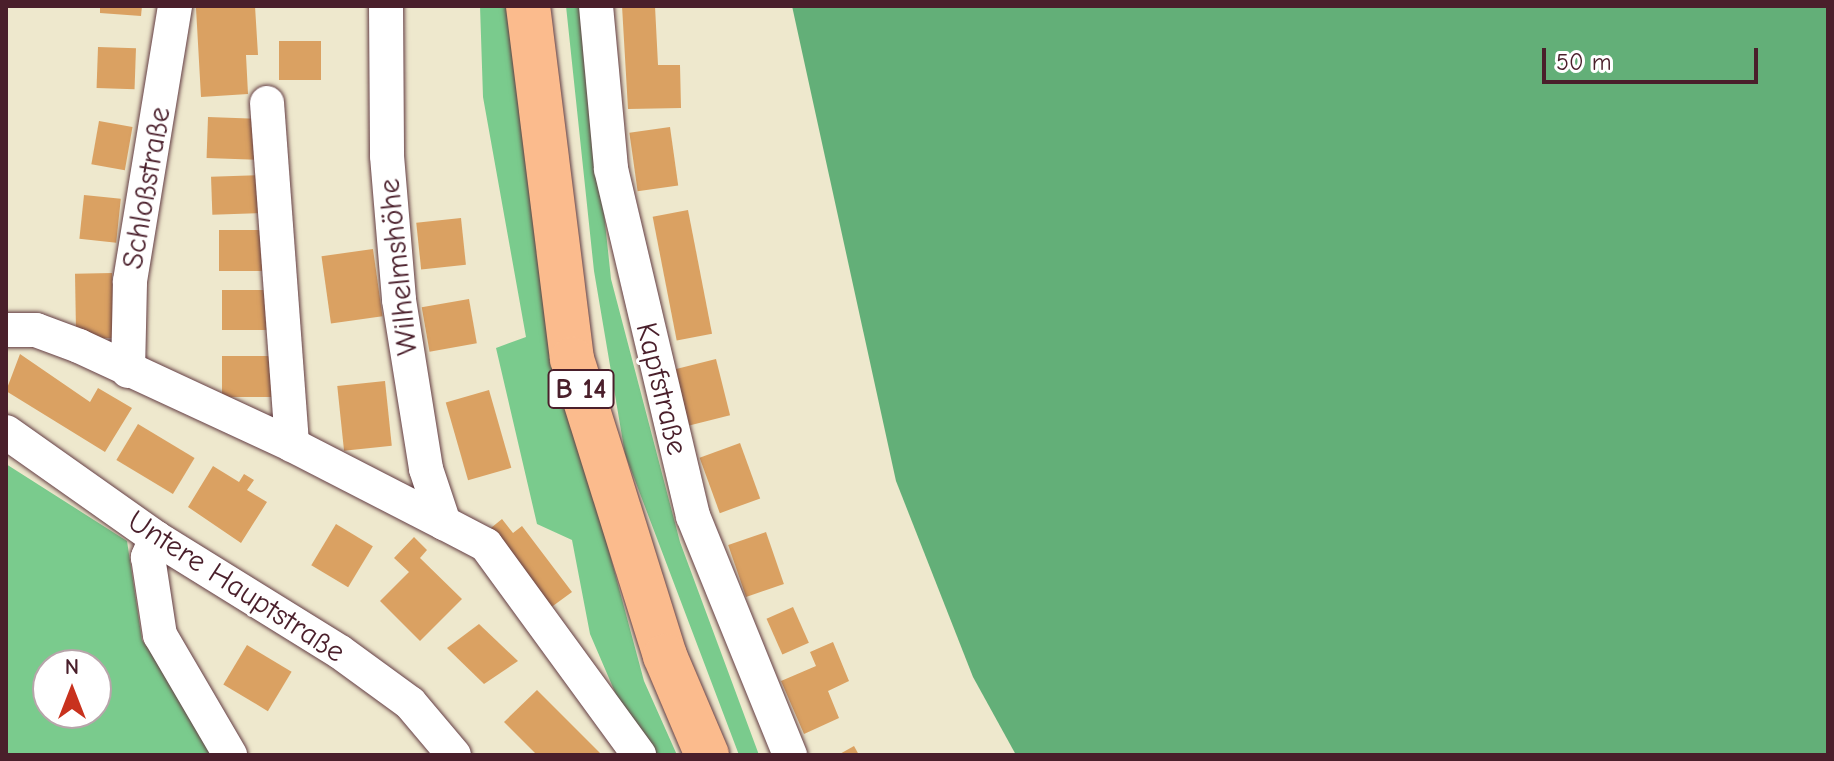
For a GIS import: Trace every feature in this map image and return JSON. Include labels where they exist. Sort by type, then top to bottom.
[{"type":"main road","name":"B 14","points":[[528,6],[572,359],[665,656],[707,755]]},
{"type":"street","name":"Schloßstraße","points":[[128,371],[130,281],[175,6]]},
{"type":"street","name":"Wilhelmshöhe","points":[[386,6],[387,156],[399,300],[426,469],[444,523]]},
{"type":"street","name":"Kapfstraße","points":[[596,6],[611,169],[693,516],[790,755]]},
{"type":"street","points":[[267,103],[292,445]]},
{"type":"street","points":[[6,330],[36,330],[128,371],[292,445],[486,545],[639,755]]},
{"type":"street","name":"Untere Hauptstraße","points":[[6,432],[156,538],[363,669],[410,703],[454,755]]},
{"type":"street","points":[[156,538],[148,557],[160,635],[230,755]]},
{"type":"green space","points":[[480,6],[512,6],[546,317],[644,681],[677,755],[642,755],[590,634],[572,540],[537,524],[496,348],[526,337],[483,97]]},
{"type":"green space","points":[[566,6],[582,6],[611,279],[680,542],[759,755],[739,755],[625,454],[594,271]]},
{"type":"green space","points":[[792,6],[1828,6],[1828,755],[1016,755],[973,677],[896,481]]},
{"type":"green space","points":[[6,464],[127,541],[142,640],[220,755],[6,755]]},
{"type":"building","points":[[100,6],[142,6],[141,16],[100,13]]},
{"type":"building","points":[[255,6],[258,55],[246,55],[248,94],[201,97],[196,8]]},
{"type":"building","points":[[622,6],[655,6],[658,65],[680,65],[681,108],[628,109]]},
{"type":"building","points":[[279,41],[321,41],[321,80],[279,80]]},
{"type":"building","points":[[98,47],[136,48],[135,89],[97,88]]},
{"type":"building","points":[[208,117],[260,119],[259,160],[207,158]]},
{"type":"building","points":[[99,121],[132,127],[125,170],[91,164]]},
{"type":"building","points":[[670,127],[678,185],[638,191],[629,133]]},
{"type":"building","points":[[261,175],[262,213],[212,215],[211,177]]},
{"type":"building","points":[[84,195],[121,199],[116,243],[79,239]]},
{"type":"building","points":[[688,210],[712,334],[677,341],[653,217]]},
{"type":"building","points":[[461,218],[466,265],[421,269],[416,223]]},
{"type":"building","points":[[219,230],[267,230],[267,271],[219,271]]},
{"type":"building","points":[[373,249],[382,316],[331,324],[322,256]]},
{"type":"building","points":[[112,273],[113,338],[76,339],[75,274]]},
{"type":"building","points":[[222,290],[271,290],[271,330],[222,330]]},
{"type":"building","points":[[469,299],[477,343],[430,352],[422,307]]},
{"type":"building","points":[[20,354],[90,402],[98,388],[132,408],[105,452],[6,391]]},
{"type":"building","points":[[222,356],[273,356],[273,397],[222,397]]},
{"type":"building","points":[[716,359],[730,415],[689,425],[675,369]]},
{"type":"building","points":[[385,381],[392,446],[344,451],[337,386]]},
{"type":"building","points":[[489,390],[511,468],[468,480],[446,402]]},
{"type":"building","points":[[138,424],[195,458],[173,494],[116,460]]},
{"type":"building","points":[[740,443],[760,498],[720,513],[700,458]]},
{"type":"building","points":[[213,466],[239,482],[244,474],[254,480],[247,490],[267,502],[241,543],[188,507]]},
{"type":"building","points":[[502,519],[513,533],[522,526],[572,592],[546,611],[486,532]]},
{"type":"building","points":[[336,524],[373,546],[348,587],[311,565]]},
{"type":"building","points":[[766,532],[784,584],[746,597],[728,545]]},
{"type":"building","points":[[414,537],[427,550],[420,558],[462,599],[420,641],[380,601],[409,572],[394,558]]},
{"type":"building","points":[[793,607],[809,643],[782,654],[767,619]]},
{"type":"building","points":[[479,624],[518,661],[484,684],[447,648]]},
{"type":"building","points":[[833,642],[849,681],[828,691],[839,718],[804,734],[781,681],[816,666],[810,652]]},
{"type":"building","points":[[247,645],[292,672],[268,711],[223,684]]},
{"type":"building","points":[[537,690],[599,755],[537,755],[504,722]]},
{"type":"building","points":[[854,746],[859,755],[838,755]]}]
